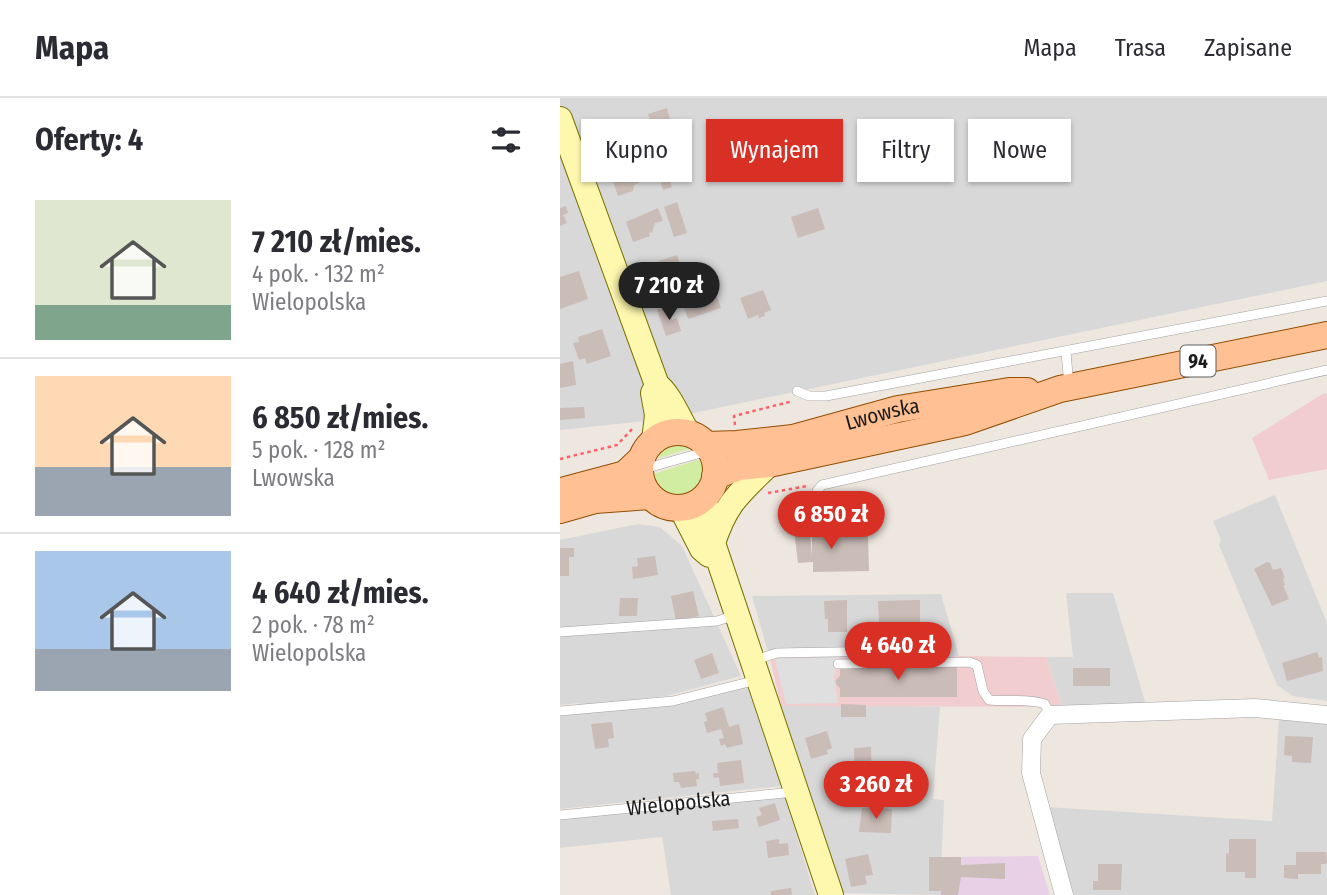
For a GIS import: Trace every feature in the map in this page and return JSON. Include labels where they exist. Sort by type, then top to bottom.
[{"type":"main road","name":"Lwowska","points":[[705,460],[739,467],[769,464],[965,422],[1065,388],[1327,335]]},
{"type":"main road","name":"Lwowska","points":[[705,460],[736,439],[811,434],[910,407],[1009,391],[1065,388]]},
{"type":"main road","name":"94","points":[[560,492],[640,453],[673,432],[705,460],[692,505],[681,508]]},
{"type":"main road","points":[[640,453],[641,480],[650,496],[668,507],[681,508]]},
{"type":"main road","points":[[560,510],[595,500],[650,496]]},
{"type":"street","points":[[560,119],[657,385],[666,390],[673,410],[705,460],[706,516],[716,553],[831,895]]},
{"type":"street","points":[[640,453],[657,415],[653,393],[657,385]]},
{"type":"street","points":[[716,553],[722,517],[731,502],[769,464]]},
{"type":"street","points":[[681,508],[702,549],[716,553]]},
{"type":"street","points":[[1064,895],[1031,774],[1032,739],[1051,715],[1255,708],[1327,715]]},
{"type":"lane","points":[[797,391],[809,396],[826,396],[1327,301]]},
{"type":"lane","points":[[1065,388],[1066,352]]},
{"type":"lane","points":[[820,488],[1327,370]]},
{"type":"lane","points":[[560,632],[717,621],[738,614]]},
{"type":"lane","points":[[560,711],[673,701],[756,670],[777,653],[890,651],[909,647],[919,637]]},
{"type":"lane","points":[[838,664],[969,662],[977,665],[983,691],[989,700],[1010,702],[1031,699],[1045,704],[1051,715]]},
{"type":"lane","name":"Wielopolska","points":[[560,815],[795,792]]},
{"type":"path","points":[[736,439],[734,416],[809,396]]},
{"type":"path","points":[[560,459],[617,445],[626,439],[640,453]]},
{"type":"path","points":[[766,494],[800,486],[820,488]]},
{"type":"shaded area","points":[[560,98],[1327,98],[1327,281],[665,419],[560,430]]},
{"type":"shaded area","points":[[1324,393],[1327,394],[1327,469],[1269,480],[1252,438]]},
{"type":"shaded area","points":[[1275,495],[1327,623],[1327,701],[1293,696],[1277,685],[1219,545],[1221,540],[1213,521]]},
{"type":"shaded area","points":[[638,524],[660,527],[682,546],[741,676],[666,696],[580,706],[579,703],[560,705],[560,540]]},
{"type":"shaded area","points":[[1066,593],[1113,593],[1146,705],[1062,707],[1046,657],[1073,657]]},
{"type":"shaded area","points":[[941,594],[959,656],[770,659],[752,596]]},
{"type":"shaded area","points":[[1046,657],[1062,707],[781,706],[770,659]]},
{"type":"shaded area","points":[[838,658],[834,678],[838,703],[786,704],[775,659]]},
{"type":"shaded area","points":[[747,686],[782,786],[560,809],[560,716],[631,707]]},
{"type":"shaded area","points":[[841,704],[940,707],[933,799],[944,800],[940,895],[844,893],[781,706]]},
{"type":"shaded area","points":[[1279,718],[1327,723],[1327,895],[1074,895],[1047,807],[1272,821]]},
{"type":"shaded area","points":[[784,795],[815,895],[671,895],[662,837],[560,848],[560,819]]},
{"type":"shaded area","points":[[1038,856],[1050,895],[940,895],[941,857]]},
{"type":"green space","points":[[682,441],[695,447],[652,460],[664,446]]},
{"type":"green space","points":[[704,458],[704,480],[699,490],[690,497],[670,497],[660,492],[652,482],[650,475]]},
{"type":"building","points":[[667,108],[670,119],[650,119],[648,114]]},
{"type":"building","points":[[613,182],[639,182],[634,185],[633,191],[618,196]]},
{"type":"building","points":[[661,182],[670,182],[672,187],[663,190]]},
{"type":"building","points":[[677,202],[687,233],[674,237],[664,207]]},
{"type":"building","points":[[566,206],[568,213],[563,215],[567,223],[560,226],[560,208]]},
{"type":"building","points":[[658,208],[663,221],[655,223],[650,236],[633,242],[626,222]]},
{"type":"building","points":[[818,208],[825,229],[798,238],[791,217]]},
{"type":"building","points":[[677,255],[684,276],[672,281],[671,277],[663,280],[659,261]]},
{"type":"building","points":[[579,271],[588,299],[560,309],[560,277]]},
{"type":"building","points":[[763,290],[771,310],[764,313],[765,316],[759,318],[758,315],[748,319],[740,298]]},
{"type":"building","points":[[717,297],[721,308],[688,319],[684,307]]},
{"type":"building","points":[[668,307],[672,320],[677,318],[681,331],[666,336],[657,310]]},
{"type":"building","points":[[602,329],[611,356],[587,364],[585,358],[579,360],[573,343],[579,342],[578,337]]},
{"type":"building","points":[[573,361],[576,385],[560,388],[560,364]]},
{"type":"building","points":[[584,407],[585,418],[560,420],[560,408]]},
{"type":"building","points":[[809,520],[812,557],[812,536],[868,536],[869,571],[813,572],[813,562],[798,563],[793,522]]},
{"type":"building","points":[[560,548],[574,548],[574,557],[569,557],[569,576],[560,576]]},
{"type":"building","points":[[655,556],[658,575],[633,579],[632,567],[638,566],[637,558]]},
{"type":"building","points":[[1267,562],[1273,570],[1281,568],[1285,578],[1283,586],[1289,599],[1272,606],[1254,569]]},
{"type":"building","points":[[693,591],[699,616],[676,621],[671,596]]},
{"type":"building","points":[[620,598],[638,598],[637,616],[619,616]]},
{"type":"building","points":[[847,600],[847,632],[828,632],[824,601]]},
{"type":"building","points":[[920,600],[920,622],[879,623],[878,601]]},
{"type":"building","points":[[1317,652],[1319,658],[1322,657],[1323,671],[1287,681],[1282,663]]},
{"type":"building","points":[[712,653],[719,673],[701,679],[694,660]]},
{"type":"building","points":[[957,666],[957,697],[840,697],[840,688],[836,684],[840,667]]},
{"type":"building","points":[[1073,668],[1110,668],[1110,686],[1073,686]]},
{"type":"building","points":[[841,704],[866,705],[866,717],[841,717]]},
{"type":"building","points":[[723,707],[729,727],[739,724],[743,744],[727,748],[725,744],[721,746],[719,739],[724,738],[721,729],[707,733],[705,713]]},
{"type":"building","points":[[612,722],[614,738],[608,739],[609,747],[595,749],[591,724]]},
{"type":"building","points":[[827,731],[832,748],[827,750],[828,754],[811,759],[805,738]]},
{"type":"building","points":[[1285,736],[1313,737],[1311,763],[1292,762],[1292,756],[1284,755]]},
{"type":"building","points":[[871,747],[872,780],[855,782],[854,748]]},
{"type":"building","points":[[741,760],[744,783],[720,786],[719,777],[714,778],[713,773],[718,773],[717,763]]},
{"type":"building","points":[[695,771],[696,774],[699,773],[697,786],[681,788],[679,782],[674,782],[673,773]]},
{"type":"building","points":[[775,803],[780,820],[759,827],[756,817],[762,815],[759,808]]},
{"type":"building","points":[[862,808],[892,809],[891,833],[859,832]]},
{"type":"building","points":[[738,819],[739,828],[713,831],[712,821]]},
{"type":"building","points":[[779,839],[779,844],[788,843],[789,855],[768,858],[766,841]]},
{"type":"building","points":[[1229,839],[1256,839],[1256,878],[1245,878],[1245,872],[1226,872]]},
{"type":"building","points":[[1296,852],[1326,852],[1327,862],[1321,864],[1321,874],[1298,874],[1298,879],[1284,878],[1284,865],[1296,865]]},
{"type":"building","points":[[868,854],[873,875],[865,876],[867,884],[851,887],[845,859]]},
{"type":"building","points":[[929,857],[961,857],[961,865],[1005,863],[1005,879],[961,877],[958,895],[941,895],[941,891],[929,891]]},
{"type":"building","points":[[1098,864],[1122,864],[1121,890],[1093,890],[1093,881],[1098,881]]},
{"type":"building","points":[[791,888],[792,895],[771,895],[771,891]]}]
